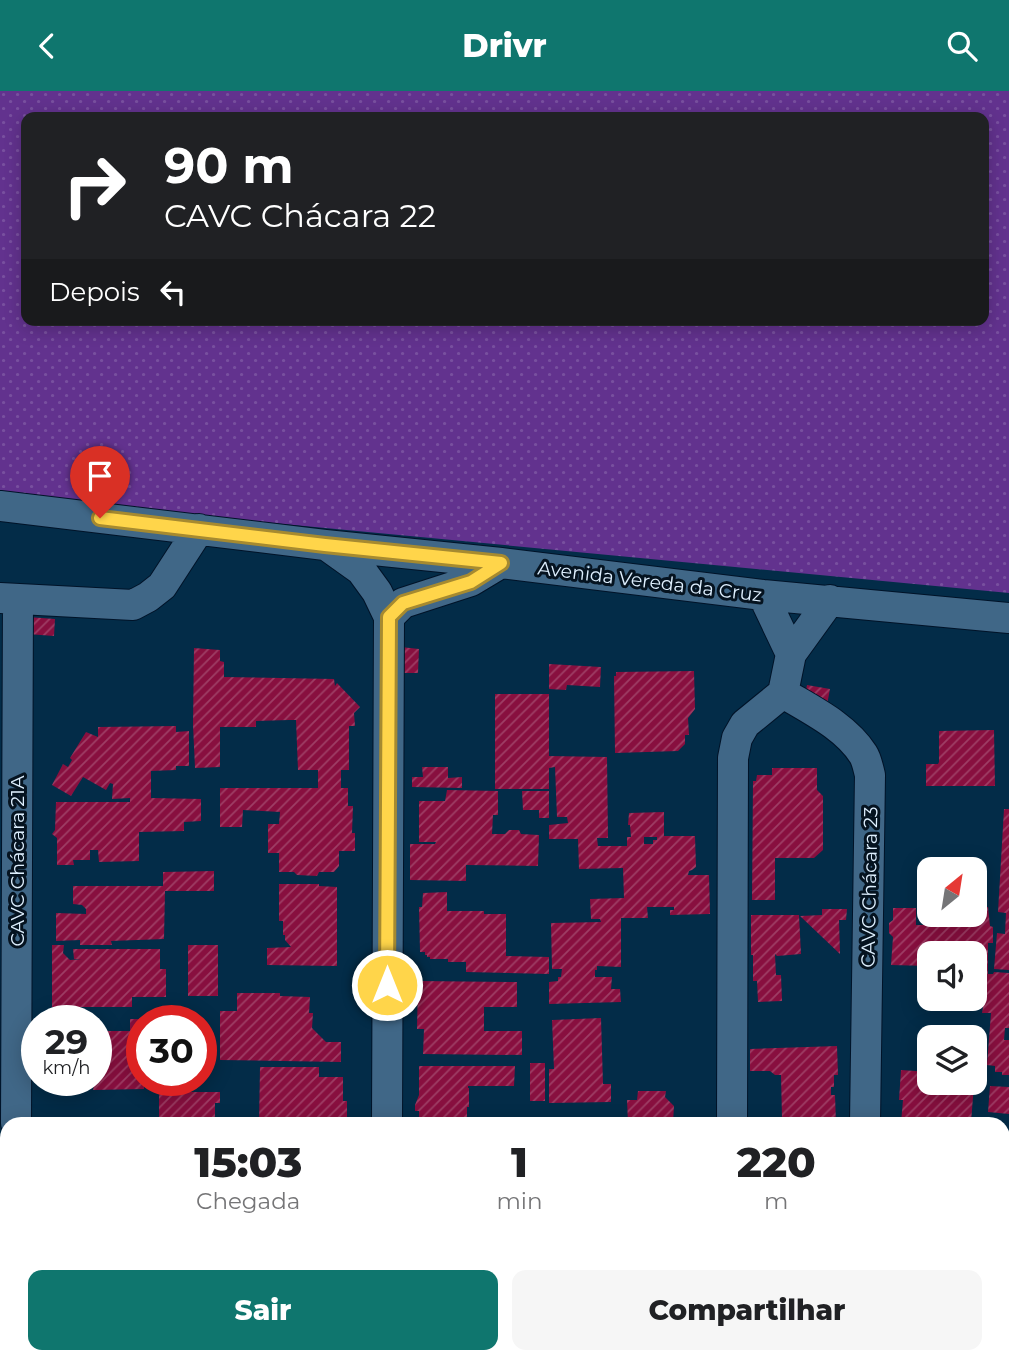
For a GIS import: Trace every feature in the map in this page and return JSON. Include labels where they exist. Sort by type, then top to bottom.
[{"type":"street","name":"Avenida Vereda da Cruz","points":[[0,506],[763,595],[1009,618]]},
{"type":"street","points":[[9,599],[133,605],[162,586],[199,529]]},
{"type":"street","points":[[325,545],[361,571],[377,592],[389,617],[387,1117]]},
{"type":"street","points":[[389,617],[403,603],[471,582],[501,563]]},
{"type":"street","points":[[763,595],[792,654]]},
{"type":"street","name":"CAVC Chácara 21A","points":[[9,599],[16,1117]]},
{"type":"street","points":[[732,1117],[733,758],[737,739],[745,725],[783,694],[792,654],[830,600]]},
{"type":"street","name":"CAVC Chácara 23","points":[[783,694],[835,725],[853,741],[864,755],[870,775],[865,1117]]},
{"type":"shaded area","points":[[0,91],[1009,91],[1009,593],[114,508],[0,493]]},
{"type":"building","points":[[28,617],[55,619],[54,636],[27,634]]},
{"type":"building","points":[[401,647],[419,649],[418,673],[393,673]]},
{"type":"building","points":[[194,648],[220,650],[220,661],[224,662],[224,677],[334,679],[335,686],[337,683],[360,707],[354,713],[355,726],[349,726],[349,770],[341,770],[341,788],[348,788],[348,806],[353,806],[352,833],[355,833],[355,851],[339,851],[339,866],[334,872],[319,872],[317,876],[279,872],[279,853],[268,853],[268,824],[279,824],[280,812],[243,810],[242,827],[220,827],[220,788],[318,788],[318,770],[298,770],[296,720],[256,721],[256,727],[220,727],[220,767],[195,768]]},
{"type":"building","points":[[549,664],[601,667],[600,687],[567,685],[566,690],[549,689]]},
{"type":"building","points":[[694,671],[695,709],[688,718],[689,735],[685,735],[685,744],[678,751],[615,753],[616,672]]},
{"type":"building","points":[[807,685],[830,689],[827,705],[806,690]]},
{"type":"building","points":[[495,694],[549,694],[549,756],[607,757],[608,838],[597,838],[598,846],[627,846],[627,837],[631,837],[629,813],[664,812],[664,836],[695,836],[696,867],[689,871],[688,875],[709,875],[710,914],[670,915],[670,910],[674,910],[674,907],[647,907],[648,918],[621,918],[621,967],[597,966],[595,977],[612,977],[611,989],[620,989],[621,1002],[549,1004],[549,982],[558,981],[562,969],[552,969],[551,923],[601,922],[600,919],[591,919],[590,899],[624,898],[623,868],[579,869],[578,839],[549,839],[549,825],[568,823],[567,817],[557,817],[555,767],[549,768],[549,789],[495,789]],"holes":[[[644,837],[657,837],[653,844],[644,844]]]},
{"type":"building","points":[[176,726],[176,732],[189,731],[189,766],[176,766],[176,770],[151,771],[151,798],[201,799],[201,821],[184,822],[184,831],[139,832],[139,861],[99,862],[98,850],[90,850],[90,860],[73,860],[74,865],[57,865],[57,838],[52,834],[55,830],[56,802],[130,802],[130,798],[112,799],[113,784],[110,783],[106,790],[83,777],[71,796],[52,785],[63,764],[68,767],[72,760],[70,758],[86,732],[98,737],[98,727]]},
{"type":"building","points":[[994,730],[995,786],[926,786],[926,764],[939,762],[939,731]]},
{"type":"building","points":[[422,767],[448,767],[448,778],[462,777],[462,788],[412,787],[412,777],[423,777]]},
{"type":"building","points":[[772,768],[817,768],[817,790],[823,796],[823,850],[814,858],[775,858],[775,900],[752,900],[753,781],[756,781],[757,775],[772,775]]},
{"type":"building","points":[[447,790],[498,791],[498,815],[493,815],[492,834],[519,830],[521,834],[539,835],[538,866],[466,865],[466,881],[410,880],[410,844],[436,842],[419,842],[419,801],[445,801]]},
{"type":"building","points":[[522,791],[549,791],[549,818],[539,818],[539,810],[523,810]]},
{"type":"building","points":[[1004,809],[1009,809],[1009,970],[994,969],[997,933],[1005,934],[1006,913],[998,912]]},
{"type":"building","points":[[214,871],[214,891],[165,891],[164,939],[111,941],[112,945],[80,945],[80,940],[56,941],[56,913],[86,914],[82,905],[73,904],[73,886],[163,886],[163,872]]},
{"type":"building","points":[[279,884],[337,887],[337,966],[267,965],[267,948],[291,947],[283,935],[283,921],[279,921]]},
{"type":"building","points":[[447,892],[447,911],[506,914],[506,956],[549,957],[549,974],[466,972],[466,962],[430,959],[425,952],[420,952],[419,907],[422,907],[423,893]]},
{"type":"building","points":[[988,907],[990,926],[993,927],[993,943],[988,943],[988,974],[1009,973],[1009,1028],[1005,1028],[1004,1040],[1009,1040],[1009,1075],[995,1072],[995,1066],[987,1065],[991,1013],[982,1013],[987,1011],[987,941],[917,941],[917,966],[891,965],[893,937],[889,933],[889,923],[893,920],[893,908],[916,908],[916,925],[987,927]]},
{"type":"building","points":[[822,909],[847,909],[846,920],[839,920],[840,954],[800,916],[822,915]]},
{"type":"building","points":[[751,915],[799,915],[801,954],[775,954],[776,975],[781,975],[782,1001],[758,1002],[757,981],[753,981]]},
{"type":"building","points":[[52,945],[64,945],[63,953],[70,960],[82,959],[74,959],[73,949],[160,949],[160,969],[166,969],[166,997],[132,997],[132,1005],[126,1007],[52,1005]]},
{"type":"building","points":[[188,945],[218,945],[218,996],[188,996]]},
{"type":"building","points":[[418,981],[517,982],[517,1007],[484,1007],[484,1031],[522,1031],[522,1055],[423,1054],[424,1029],[417,1029]]},
{"type":"building","points":[[237,993],[280,993],[280,996],[310,997],[312,1028],[326,1042],[341,1042],[341,1062],[220,1060],[220,1011],[237,1011]]},
{"type":"building","points":[[601,1018],[603,1084],[611,1084],[611,1102],[549,1103],[549,1069],[554,1069],[552,1020]]},
{"type":"building","points":[[112,1031],[126,1031],[126,1089],[112,1090]]},
{"type":"building","points":[[837,1046],[838,1075],[834,1075],[834,1087],[831,1087],[831,1095],[835,1095],[836,1117],[782,1117],[781,1075],[770,1071],[750,1071],[750,1049]]},
{"type":"building","points":[[530,1063],[545,1063],[545,1101],[530,1101]]},
{"type":"building","points":[[419,1066],[515,1066],[514,1086],[468,1086],[467,1117],[419,1117],[415,1105],[419,1095]]},
{"type":"building","points":[[260,1067],[319,1067],[319,1077],[343,1077],[343,1101],[347,1101],[347,1117],[259,1117]]},
{"type":"building","points":[[901,1070],[917,1071],[917,1095],[973,1095],[971,1117],[902,1117],[903,1100],[899,1100]]},
{"type":"building","points":[[990,1086],[1009,1087],[1009,1114],[988,1112]]},
{"type":"building","points":[[638,1091],[666,1091],[665,1097],[674,1106],[673,1117],[628,1117],[627,1100],[637,1100]]},
{"type":"building","points":[[217,1092],[220,1092],[220,1103],[215,1103],[215,1117],[159,1117],[159,1096],[217,1096]]},
{"type":"route","points":[[100,518],[501,563],[471,582],[403,603],[389,617],[387,985]]}]
